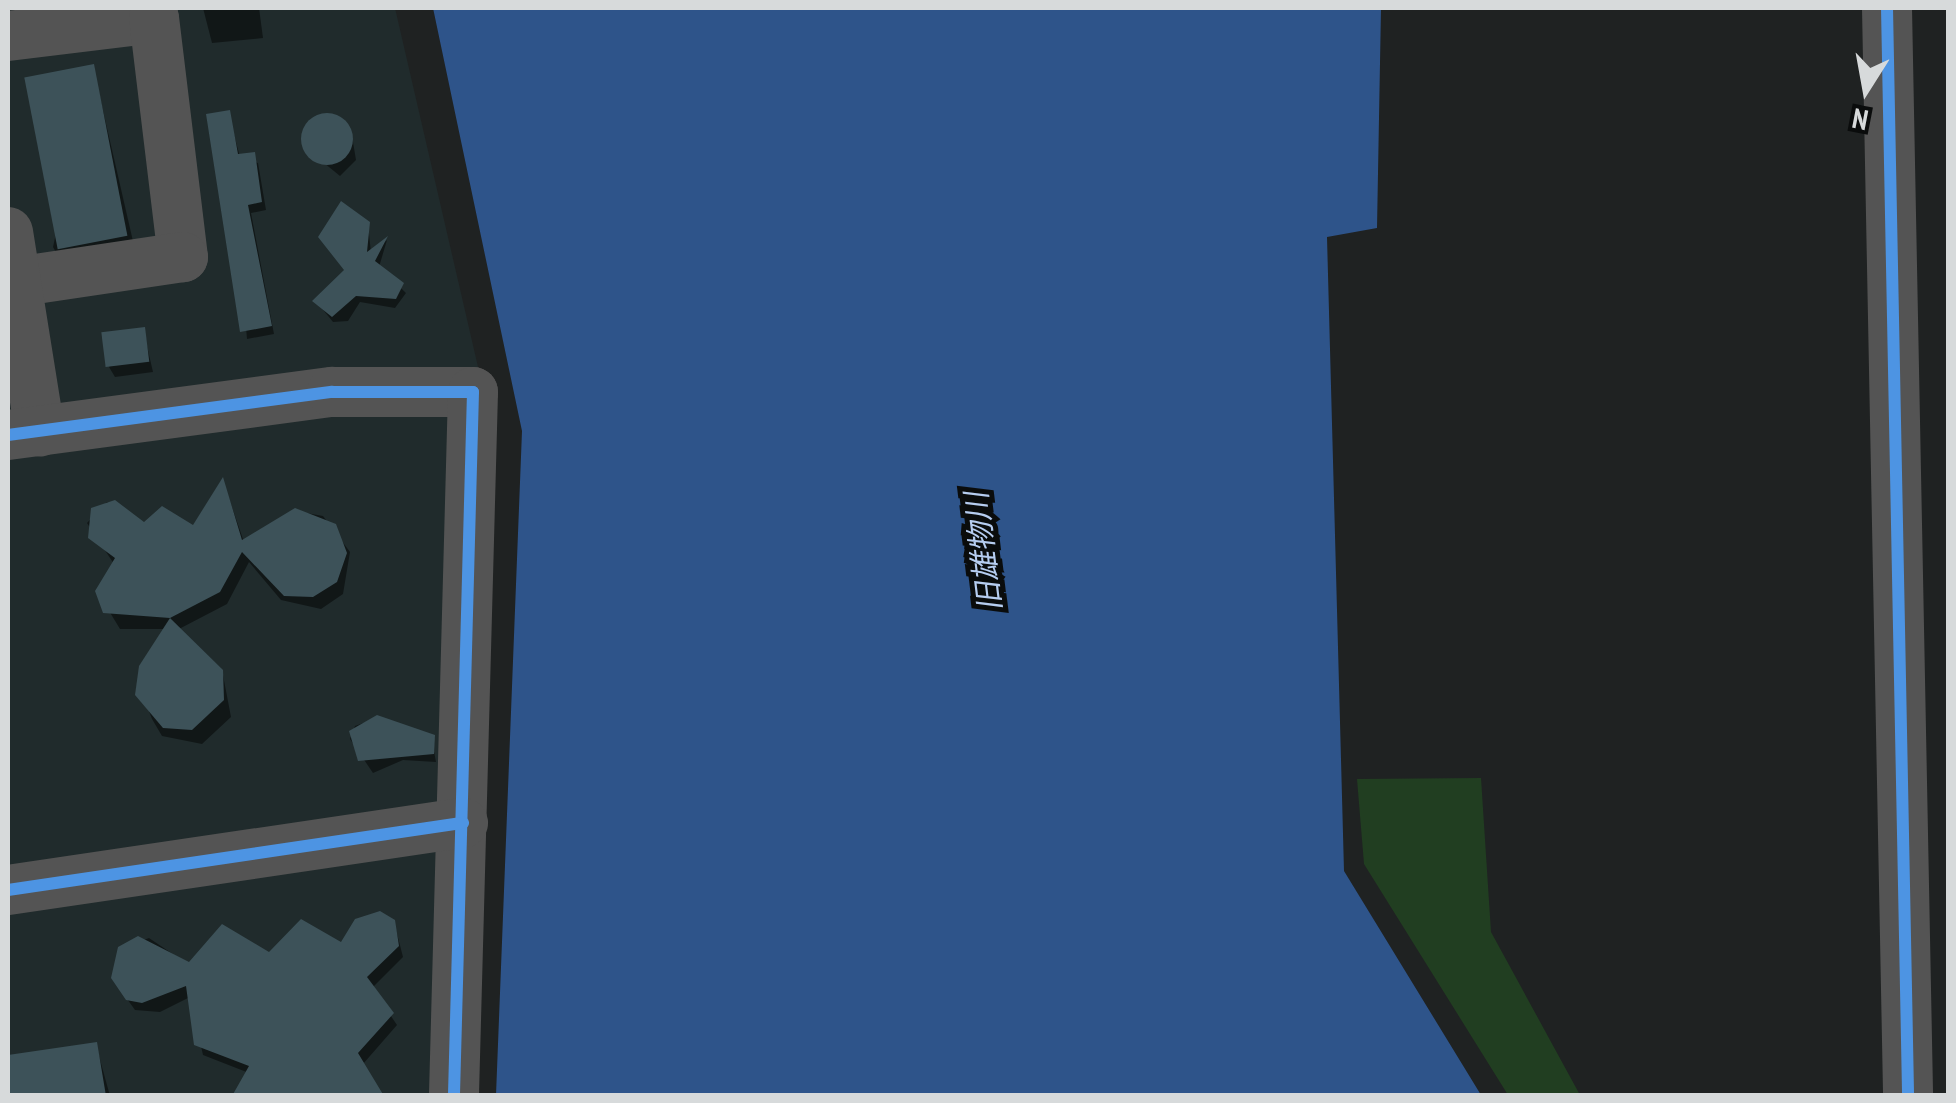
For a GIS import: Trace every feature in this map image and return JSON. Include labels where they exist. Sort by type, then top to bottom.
[{"type":"street","points":[[1887,8],[1908,1096]]},
{"type":"street","points":[[8,36],[154,18],[183,257],[15,282]]},
{"type":"street","points":[[8,232],[15,282],[24,433],[332,392],[473,392],[454,1096]]},
{"type":"street","points":[[8,890],[464,824]]},
{"type":"shaded area","points":[[8,8],[395,8],[488,410],[462,1095],[8,1095]]},
{"type":"green space","points":[[1481,778],[1491,932],[1580,1095],[1508,1095],[1364,864],[1357,779]]},
{"type":"water","name":"旧雄物川","points":[[433,8],[1381,8],[1377,228],[1327,237],[1344,871],[1481,1095],[496,1095],[522,431]]},
{"type":"building","points":[[94,64],[127,236],[58,249],[24,78]]},
{"type":"building","points":[[230,110],[238,154],[255,152],[262,202],[248,205],[272,326],[240,332],[206,114]]},
{"type":"building","points":[[327,113],[345,121],[353,139],[345,157],[327,165],[309,157],[301,139],[309,121]]},
{"type":"building","points":[[341,201],[370,222],[367,252],[388,236],[375,261],[404,283],[396,299],[356,296],[332,317],[312,301],[344,270],[318,237]]},
{"type":"building","points":[[145,327],[149,362],[106,367],[101,332]]},
{"type":"building","points":[[223,477],[242,540],[295,508],[336,524],[347,553],[337,582],[313,597],[284,596],[242,552],[220,592],[170,618],[103,613],[95,591],[115,558],[88,538],[91,508],[115,500],[144,522],[162,506],[193,525]]},
{"type":"building","points":[[170,618],[223,670],[224,700],[192,730],[163,728],[135,695],[139,666]]},
{"type":"building","points":[[377,715],[435,735],[434,754],[358,761],[349,731]]},
{"type":"building","points":[[380,911],[395,920],[399,946],[367,977],[394,1013],[358,1053],[384,1096],[232,1096],[249,1066],[194,1045],[186,986],[142,1003],[126,1000],[111,978],[118,947],[138,936],[189,962],[222,924],[269,952],[301,919],[341,942],[355,919]]},
{"type":"building","points":[[97,1042],[106,1096],[8,1096],[8,1055]]},
{"type":"cycle path","points":[[1887,8],[1908,1096]]},
{"type":"cycle path","points":[[8,435],[332,392],[473,392],[454,1096]]},
{"type":"cycle path","points":[[8,890],[463,823]]}]
